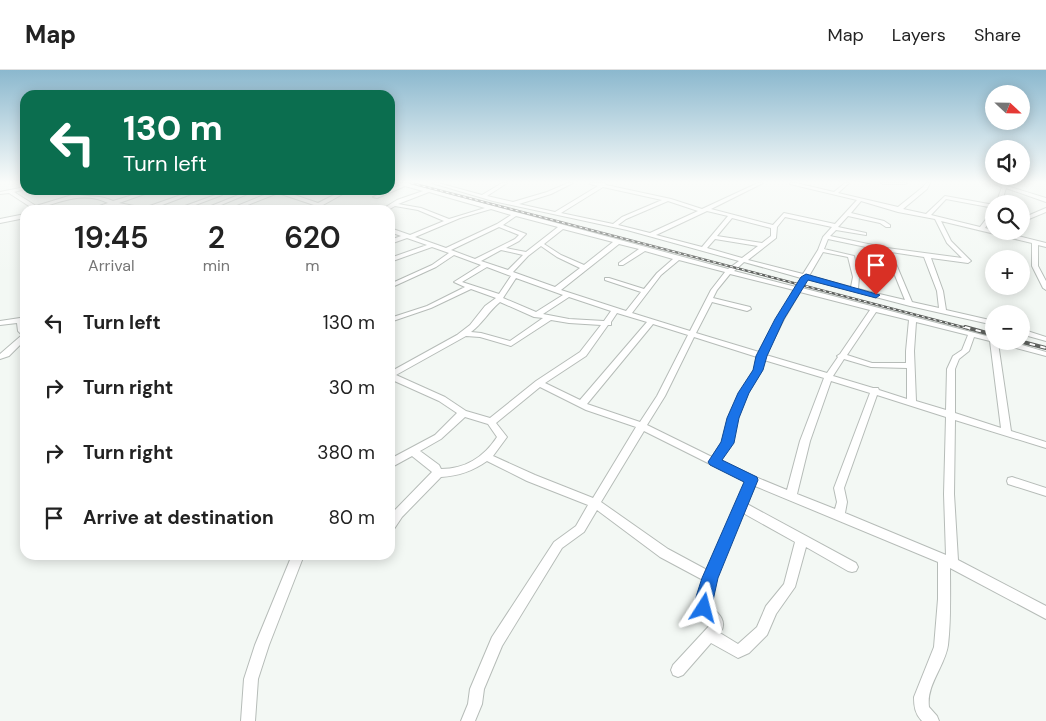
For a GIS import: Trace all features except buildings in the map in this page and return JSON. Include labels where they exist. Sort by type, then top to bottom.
[{"type":"street","points":[[430,213],[449,221]]},
{"type":"street","points":[[395,240],[474,213]]},
{"type":"street","points":[[614,226],[624,218],[635,213]]},
{"type":"street","points":[[651,236],[698,213]]},
{"type":"street","points":[[720,213],[774,227]]},
{"type":"street","points":[[914,213],[985,230]]},
{"type":"street","points":[[395,284],[434,266],[451,252],[516,214],[985,338]]},
{"type":"street","points":[[555,214],[614,226],[854,290],[985,321]]},
{"type":"street","points":[[714,462],[727,443],[733,418],[744,393],[758,370],[762,356],[780,319],[806,277],[826,237],[846,214],[882,222],[888,226]]},
{"type":"street","points":[[468,721],[475,704],[477,688],[512,617],[540,577],[558,545],[580,529],[620,460],[661,396],[709,299],[729,271],[774,238],[774,227],[786,215],[864,234]]},
{"type":"street","points":[[703,249],[731,216]]},
{"type":"street","points":[[0,220],[20,217]]},
{"type":"street","points":[[826,237],[887,250],[968,261],[949,242],[937,219]]},
{"type":"street","points":[[982,229],[985,224]]},
{"type":"street","points":[[475,261],[523,234],[499,225]]},
{"type":"street","points":[[395,373],[473,327],[488,308],[500,298],[512,275],[527,254],[563,226]]},
{"type":"street","points":[[395,232],[512,275],[616,310],[1046,445]]},
{"type":"street","points":[[714,237],[763,245]]},
{"type":"street","points":[[1027,240],[1046,245]]},
{"type":"street","points":[[556,290],[619,241]]},
{"type":"street","points":[[1035,243],[1035,266],[1046,288]]},
{"type":"street","points":[[541,244],[561,257],[584,268]]},
{"type":"street","points":[[395,258],[433,245]]},
{"type":"street","points":[[500,248],[527,254]]},
{"type":"street","points":[[622,264],[644,249]]},
{"type":"street","points":[[821,250],[852,256],[856,277],[854,290]]},
{"type":"street","points":[[887,250],[910,304]]},
{"type":"street","points":[[927,256],[940,291],[943,312]]},
{"type":"street","points":[[628,313],[659,274],[678,258]]},
{"type":"street","points":[[486,265],[457,282],[500,298],[537,315],[608,323]]},
{"type":"street","points":[[607,279],[646,292]]},
{"type":"street","points":[[395,318],[429,307],[470,287]]},
{"type":"street","points":[[537,315],[568,294]]},
{"type":"street","points":[[709,299],[747,309]]},
{"type":"street","points":[[791,496],[805,441],[828,376],[874,309]]},
{"type":"street","points":[[491,422],[539,383],[583,354],[616,310]]},
{"type":"street","points":[[463,334],[481,335],[511,344],[550,317]]},
{"type":"street","points":[[912,402],[910,366],[913,319]]},
{"type":"street","points":[[0,323],[20,320]]},
{"type":"street","points":[[582,404],[652,321]]},
{"type":"street","points":[[932,721],[920,706],[921,697],[941,647],[948,562],[951,369],[956,358],[964,352],[972,334]]},
{"type":"street","points":[[1030,334],[1046,339]]},
{"type":"street","points":[[0,357],[12,349],[20,340]]},
{"type":"street","points":[[1030,350],[1043,353],[1042,347],[1046,346]]},
{"type":"street","points":[[995,350],[1006,431]]},
{"type":"street","points":[[841,356],[871,365],[910,366]]},
{"type":"street","points":[[395,378],[442,399],[464,413],[491,422],[502,437],[475,466],[461,472],[438,473],[395,518]]},
{"type":"street","points":[[539,383],[582,404],[642,426],[752,480],[948,562],[1046,613]]},
{"type":"street","points":[[839,515],[842,502],[839,488],[875,390]]},
{"type":"street","points":[[395,461],[438,437],[464,413]]},
{"type":"street","points":[[1004,415],[1024,438]]},
{"type":"street","points":[[413,452],[435,468],[438,473]]},
{"type":"street","points":[[485,456],[531,478],[596,503],[664,553],[710,578]]},
{"type":"street","points":[[678,670],[717,627],[718,623],[704,608],[703,603],[710,578],[752,480]]},
{"type":"street","points":[[1012,481],[1046,492]]},
{"type":"street","points":[[742,507],[852,567]]},
{"type":"street","points":[[710,635],[738,651],[744,648],[762,631],[771,610],[791,584],[802,539]]},
{"type":"street","points":[[248,721],[252,679],[259,654],[275,609],[296,560]]},
{"type":"railway","points":[[527,213],[970,329]]},
{"type":"railway","points":[[965,327],[985,333]]},
{"type":"railway","points":[[1030,344],[1046,348]]},
{"type":"route","points":[[704,608],[703,603],[710,578],[752,480],[714,462],[730,437],[733,418],[744,393],[758,370],[762,356],[780,319],[806,277],[876,295]]}]
